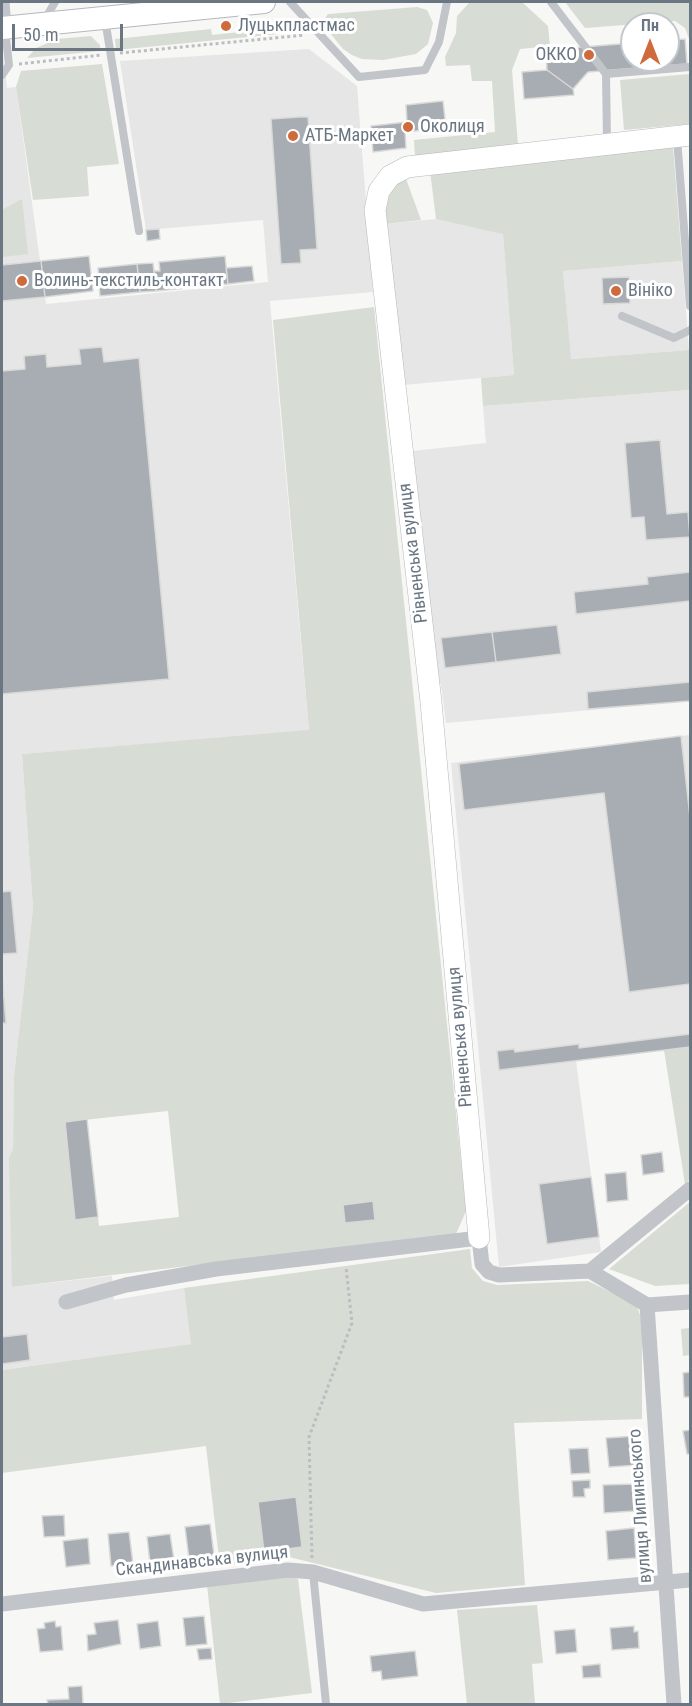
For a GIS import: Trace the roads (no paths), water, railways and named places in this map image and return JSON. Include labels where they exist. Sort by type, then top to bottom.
[{"type":"main road","points":[[3,28],[105,17],[154,7],[264,2]]},
{"type":"street","points":[[2,2],[3,28]]},
{"type":"street","name":"Рівненська вулиця","points":[[479,1238],[432,714],[375,210],[379,191],[390,176],[407,167],[684,136]]},
{"type":"street","points":[[590,1271],[690,1189]]},
{"type":"street","points":[[66,1302],[126,1285],[216,1269],[479,1238],[482,1264],[489,1272],[499,1275],[590,1271],[647,1305],[690,1302]]},
{"type":"street","name":"вулиця Липинського","points":[[647,1305],[674,1704]]},
{"type":"street","name":"Скандинавська вулиця","points":[[2,1604],[288,1570],[313,1572],[423,1604],[690,1580]]},
{"type":"lane","points":[[42,24],[55,2]]},
{"type":"lane","points":[[290,2],[359,77],[425,70],[439,42],[447,2]]},
{"type":"lane","points":[[551,2],[606,74],[607,144]]},
{"type":"lane","points":[[105,17],[139,231]]},
{"type":"lane","points":[[2,75],[9,65],[3,28]]},
{"type":"lane","points":[[606,74],[690,67]]},
{"type":"lane","points":[[684,136],[690,306]]},
{"type":"lane","points":[[622,316],[674,338],[690,330]]},
{"type":"lane","points":[[313,1572],[326,1704]]},
{"type":"place","name":"Луцькпластмас","points":[[226,26]]},
{"type":"place","name":"ОККО","points":[[589,55]]},
{"type":"place","name":"Околиця","points":[[408,127]]},
{"type":"place","name":"АТБ-Маркет","points":[[293,136]]},
{"type":"place","name":"Волинь-текстиль-контакт","points":[[22,281]]},
{"type":"place","name":"Вініко","points":[[616,291]]}]
